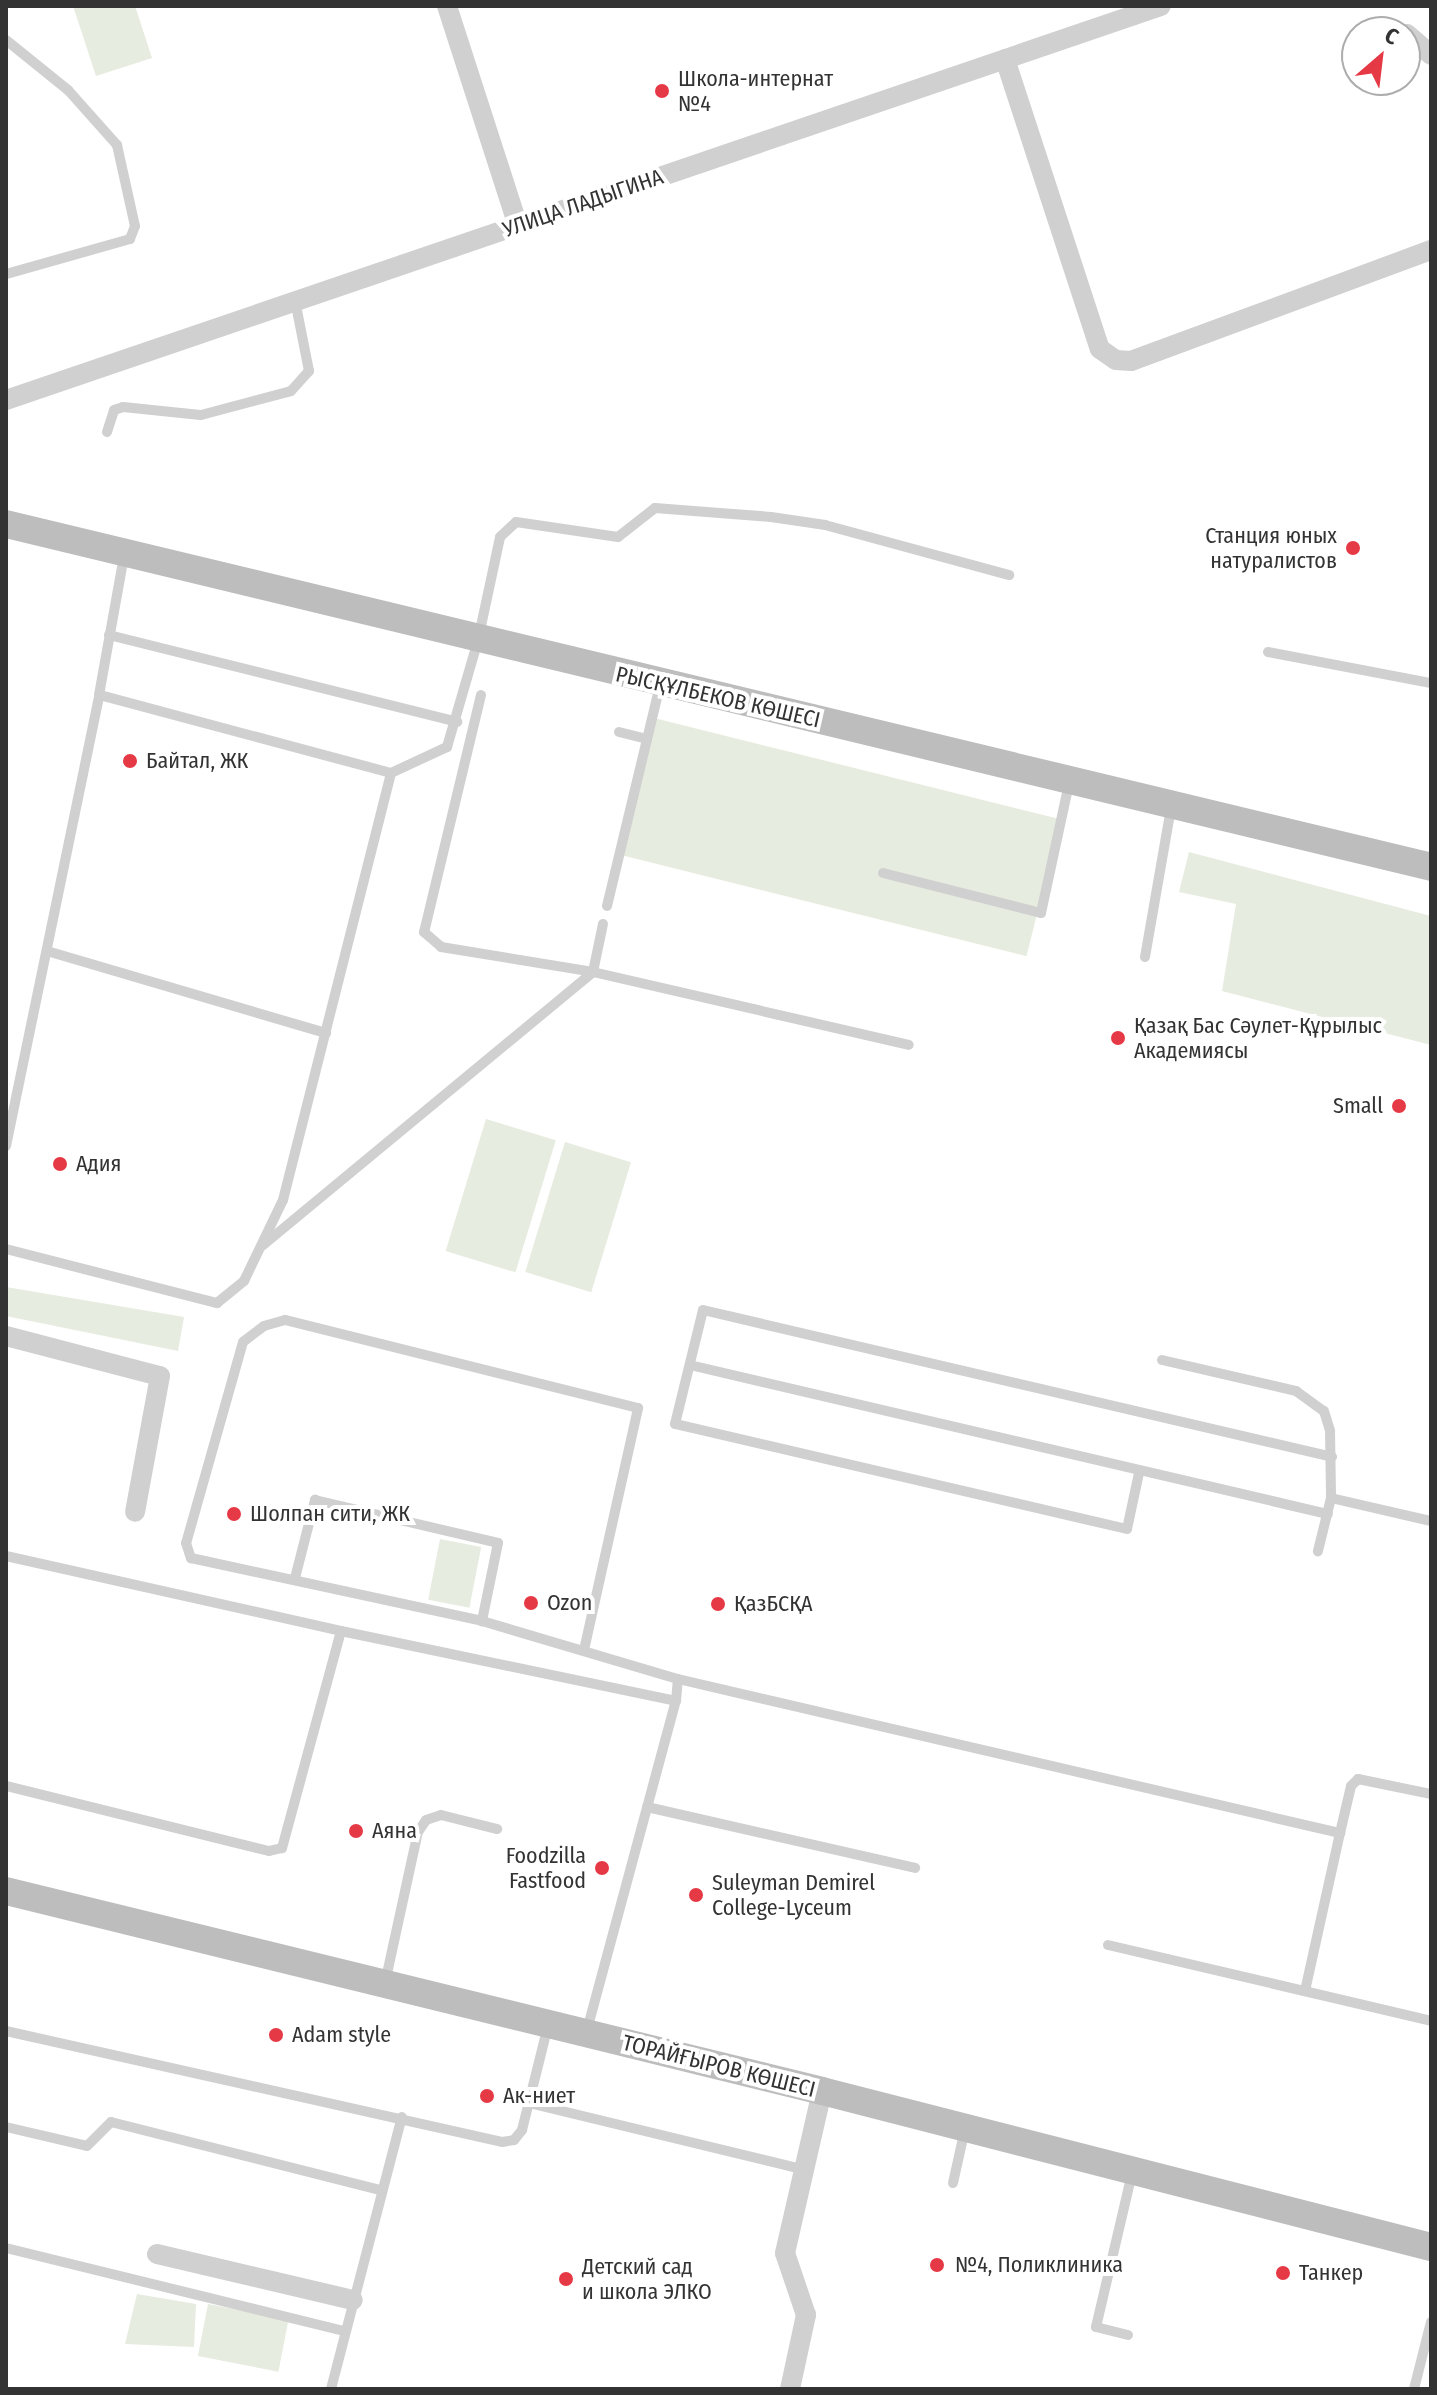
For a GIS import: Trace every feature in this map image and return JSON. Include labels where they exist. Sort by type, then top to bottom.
[{"type":"street","points":[[447,6],[518,226]]},
{"type":"street","name":"УЛИЦА ЛАДЫГИНА","points":[[6,400],[294,299],[518,226],[1161,6]]},
{"type":"street","points":[[1005,59],[1100,349],[1116,360],[1131,361],[1431,250]]},
{"type":"street","name":"РЫСҚҰЛБЕКОВ КӨШЕСІ","points":[[6,524],[1431,867]]},
{"type":"street","points":[[6,1336],[160,1376],[135,1512]]},
{"type":"street","name":"ТОРАЙҒЫРОВ КӨШЕСІ","points":[[6,1891],[822,2091],[1431,2247]]},
{"type":"street","points":[[790,2389],[806,2315],[785,2253],[822,2091]]},
{"type":"street","points":[[157,2254],[353,2300]]},
{"type":"lane","points":[[6,40],[68,90],[117,145],[135,226],[130,239],[6,274]]},
{"type":"lane","points":[[107,432],[114,410],[123,407],[201,415],[291,391],[309,371],[294,299]]},
{"type":"lane","points":[[99,695],[391,773],[447,747],[457,722],[478,640],[500,537],[516,522],[618,537],[655,508],[771,517],[825,525],[1009,575]]},
{"type":"lane","points":[[6,1146],[99,695],[124,554]]},
{"type":"lane","points":[[109,635],[457,722]]},
{"type":"lane","points":[[1268,652],[1431,683]]},
{"type":"lane","points":[[607,906],[661,683]]},
{"type":"lane","points":[[481,695],[424,932],[429,941],[441,947],[593,972],[909,1045]]},
{"type":"lane","points":[[619,732],[647,739]]},
{"type":"lane","points":[[6,1249],[217,1303],[244,1281],[283,1200],[391,773]]},
{"type":"lane","points":[[883,873],[1041,913],[1070,782]]},
{"type":"lane","points":[[1145,957],[1171,806]]},
{"type":"lane","points":[[258,1249],[593,972],[603,924]]},
{"type":"lane","points":[[47,951],[326,1033]]},
{"type":"lane","points":[[1139,1473],[1127,1529],[675,1424],[703,1310],[1332,1457]]},
{"type":"lane","points":[[584,1650],[638,1408],[285,1320],[253,1333],[238,1353],[186,1549],[194,1559],[295,1578],[482,1621],[678,1679],[1340,1833]]},
{"type":"lane","points":[[1162,1360],[1314,1399],[1327,1421],[1332,1457],[1331,1498],[1318,1551]]},
{"type":"lane","points":[[690,1365],[1139,1473],[1328,1514]]},
{"type":"lane","points":[[1331,1498],[1431,1521]]},
{"type":"lane","points":[[295,1578],[315,1500],[498,1543],[482,1621]]},
{"type":"lane","points":[[6,1556],[341,1631],[676,1701]]},
{"type":"lane","points":[[6,1786],[269,1851],[282,1848],[341,1631]]},
{"type":"lane","points":[[587,2033],[676,1701],[678,1679]]},
{"type":"lane","points":[[1305,1991],[1351,1786],[1358,1779],[1431,1794]]},
{"type":"lane","points":[[647,1807],[915,1868]]},
{"type":"lane","points":[[385,1985],[418,1832],[426,1820],[441,1815],[497,1829]]},
{"type":"lane","points":[[1108,1945],[1431,2021]]},
{"type":"lane","points":[[6,2031],[402,2117],[502,2142],[514,2140],[522,2130],[548,2024]]},
{"type":"lane","points":[[529,2103],[805,2170]]},
{"type":"lane","points":[[331,2389],[379,2190],[402,2117]]},
{"type":"lane","points":[[6,2127],[87,2146],[111,2122],[379,2190]]},
{"type":"lane","points":[[953,2183],[965,2128]]},
{"type":"lane","points":[[1128,2335],[1096,2327],[1133,2171]]},
{"type":"lane","points":[[6,2248],[345,2331]]},
{"type":"lane","points":[[1414,2389],[1431,2322]]},
{"type":"shaded area","points":[[73,6],[135,6],[152,58],[96,76]]},
{"type":"shaded area","points":[[654,718],[1061,819],[1026,956],[620,855]]},
{"type":"shaded area","points":[[1189,852],[1431,916],[1431,1045],[1222,991],[1236,904],[1179,892]]},
{"type":"shaded area","points":[[486,1119],[556,1140],[515,1272],[446,1251]]},
{"type":"shaded area","points":[[565,1142],[631,1162],[591,1292],[525,1272]]},
{"type":"shaded area","points":[[6,1287],[184,1317],[178,1351],[6,1316]]},
{"type":"shaded area","points":[[440,1539],[481,1547],[469,1608],[428,1600]]},
{"type":"shaded area","points":[[137,2294],[196,2304],[194,2347],[125,2344]]},
{"type":"shaded area","points":[[208,2304],[288,2320],[278,2372],[198,2356]]},
{"type":"place","name":"Школа-интернат №4","points":[[662,91]]},
{"type":"place","name":"Станция юных натуралистов","points":[[1353,548]]},
{"type":"place","name":"Байтал, ЖК","points":[[130,761]]},
{"type":"place","name":"Қазақ Бас Сәулет-Құрылыс Академиясы","points":[[1118,1038]]},
{"type":"place","name":"Small","points":[[1399,1106]]},
{"type":"place","name":"Адия","points":[[60,1164]]},
{"type":"place","name":"Шолпан сити, ЖК","points":[[234,1514]]},
{"type":"place","name":"Ozon","points":[[531,1603]]},
{"type":"place","name":"ҚазБСҚА","points":[[718,1604]]},
{"type":"place","name":"Аяна","points":[[356,1831]]},
{"type":"place","name":"Foodzilla Fastfood","points":[[602,1868]]},
{"type":"place","name":"Suleyman Demirel College-Lyceum","points":[[696,1895]]},
{"type":"place","name":"Adam style","points":[[276,2035]]},
{"type":"place","name":"Ак-ниет","points":[[487,2096]]},
{"type":"place","name":"№4, Поликлиника","points":[[937,2265]]},
{"type":"place","name":"Танкер","points":[[1283,2273]]},
{"type":"place","name":"Детский сад и школа ЭЛКО","points":[[566,2279]]}]
